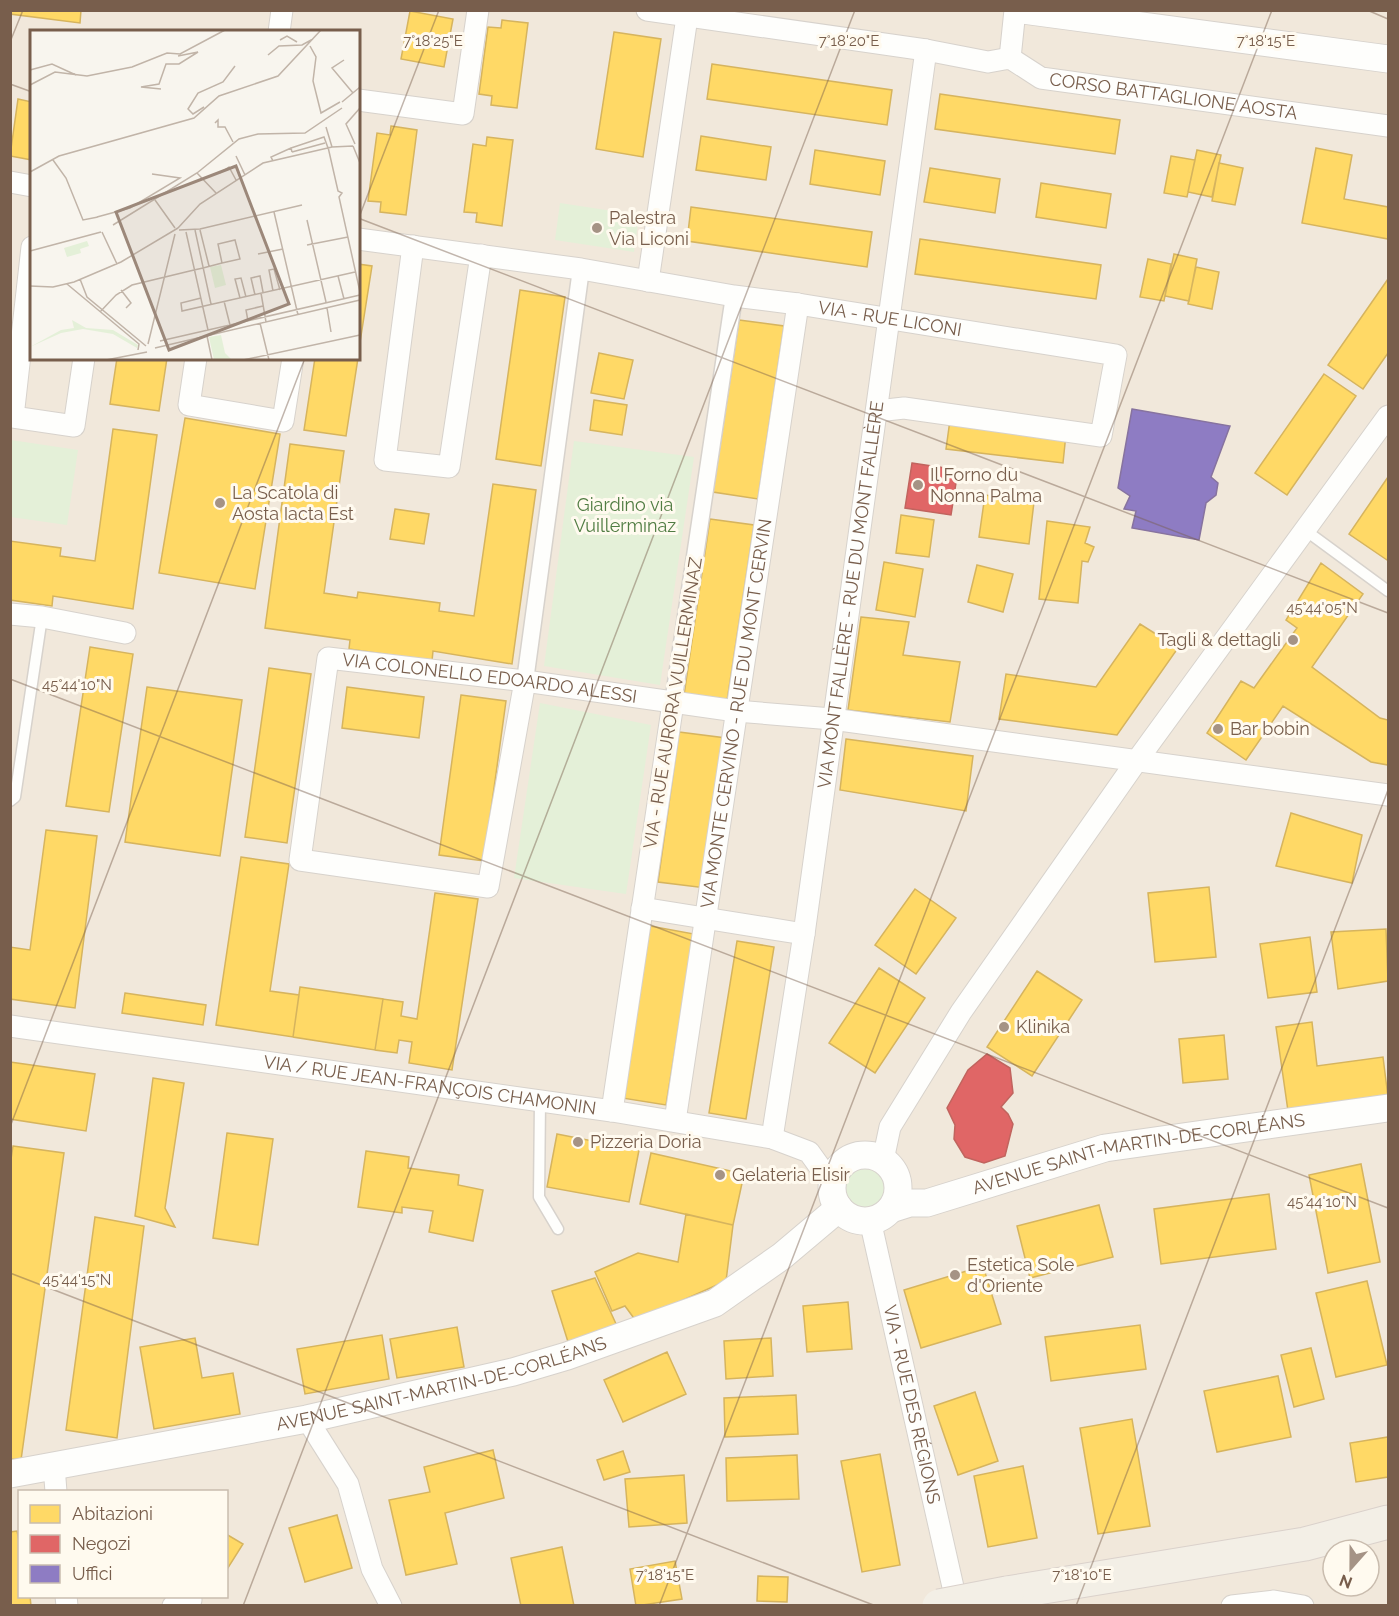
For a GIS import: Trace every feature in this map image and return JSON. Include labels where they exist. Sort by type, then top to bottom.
[{"type":"main road","points":[[946,1596],[1007,1593],[1305,1544],[1389,1522]]},
{"type":"main road","points":[[1305,1544],[1389,1544]]},
{"type":"street","points":[[279,30],[282,10]]},
{"type":"street","points":[[360,100],[463,114],[478,10]]},
{"type":"street","points":[[646,10],[988,62],[1010,58],[1016,10]]},
{"type":"street","points":[[1023,10],[1389,59]]},
{"type":"street","points":[[648,281],[687,17]]},
{"type":"street","name":"VIA MONT FALLÈRE - RUE DU MONT FALLÈRE","points":[[772,1138],[804,934],[926,51]]},
{"type":"street","name":"CORSO BATTAGLIONE AOSTA","points":[[1010,58],[1041,78],[1389,126]]},
{"type":"street","points":[[10,182],[30,186]]},
{"type":"street","name":"VIA - RUE LICONI","points":[[360,239],[581,269],[734,296],[798,304],[1116,355],[1101,436],[904,408],[877,411]]},
{"type":"street","points":[[414,246],[385,460],[448,467],[481,255]]},
{"type":"street","points":[[30,263],[13,397],[13,417],[74,426],[84,360]]},
{"type":"street","points":[[525,681],[581,269]]},
{"type":"street","name":"VIA - RUE AURORA VUILLERMINAZ","points":[[612,1110],[734,296]]},
{"type":"street","name":"VIA MONTE CERVINO - RUE DU MONT CERVIN","points":[[675,1121],[798,304]]},
{"type":"street","points":[[196,360],[189,405],[283,421],[292,360]]},
{"type":"street","points":[[883,1160],[890,1127],[961,1012],[1138,759],[1389,416]]},
{"type":"street","points":[[10,614],[42,617],[125,633]]},
{"type":"street","name":"VIA COLONELLO EDOARDO ALESSI","points":[[525,681],[488,887],[300,860],[328,658],[525,681],[736,711],[832,719],[1389,795]]},
{"type":"street","points":[[642,908],[804,934]]},
{"type":"street","name":"VIA / RUE JEAN-FRANÇOIS CHAMONIN","points":[[10,1026],[612,1110],[772,1138],[809,1152],[835,1196]]},
{"type":"street","name":"AVENUE SAINT-MARTIN-DE-CORLÉANS","points":[[880,1215],[910,1203],[927,1203],[1105,1148],[1389,1108]]},
{"type":"street","points":[[869,1155],[883,1160],[894,1171],[898,1183],[895,1202],[880,1215],[853,1219],[835,1196],[839,1168],[854,1156],[869,1155]]},
{"type":"street","name":"AVENUE SAINT-MARTIN-DE-CORLÉANS","points":[[10,1474],[55,1479],[513,1372],[715,1303],[782,1256],[835,1196]]},
{"type":"street","name":"VIA - RUE DES RÉGIONS","points":[[880,1215],[946,1596]]},
{"type":"street","points":[[307,1419],[348,1484],[372,1569],[391,1605]]},
{"type":"street","points":[[1232,1605],[1274,1601],[1303,1605]]},
{"type":"lane","points":[[1305,530],[1389,591]]},
{"type":"lane","points":[[13,799],[42,617]]},
{"type":"lane","points":[[540,1101],[539,1197],[558,1229]]},
{"type":"shaded area","points":[[11,11],[1388,11],[1388,1605],[11,1606]]},
{"type":"green space","name":"Palestra Via Liconi","points":[[560,203],[639,215],[634,252],[555,240]]},
{"type":"green space","points":[[11,440],[78,450],[67,525],[11,517]]},
{"type":"green space","name":"Giardino via Vuillerminaz","points":[[574,441],[694,457],[660,685],[544,666]]},
{"type":"green space","points":[[540,703],[651,725],[626,894],[514,878]]},
{"type":"green space","points":[[864,1166],[873,1167],[880,1172],[885,1179],[885,1197],[880,1204],[873,1209],[864,1210],[855,1209],[848,1204],[843,1197],[842,1188],[843,1179],[848,1172],[855,1167]]},
{"type":"building: Abitazioni","points":[[11,10],[81,10],[80,23],[10,14]]},
{"type":"building: Abitazioni","points":[[410,11],[453,19],[444,67],[401,59]]},
{"type":"building: Abitazioni","points":[[502,20],[528,23],[517,108],[491,105],[492,96],[479,94],[488,27],[501,28]]},
{"type":"building: Abitazioni","points":[[614,32],[661,39],[643,157],[596,149]]},
{"type":"building: Abitazioni","points":[[712,64],[892,90],[887,125],[707,99]]},
{"type":"building: Abitazioni","points":[[940,94],[1120,120],[1115,154],[935,129]]},
{"type":"building: Abitazioni","points":[[18,99],[30,102],[30,160],[10,156]]},
{"type":"building: Abitazioni","points":[[391,126],[417,130],[406,215],[380,212],[381,202],[368,201],[377,133],[390,135]]},
{"type":"building: Abitazioni","points":[[701,136],[771,147],[766,180],[696,170]]},
{"type":"building: Abitazioni","points":[[487,137],[513,140],[502,226],[476,222],[477,213],[464,212],[473,144],[486,146]]},
{"type":"building: Abitazioni","points":[[1316,148],[1352,155],[1344,199],[1388,207],[1388,239],[1302,223]]},
{"type":"building: Abitazioni","points":[[815,150],[885,161],[880,195],[810,184]]},
{"type":"building: Abitazioni","points":[[1197,150],[1221,155],[1212,197],[1188,192]]},
{"type":"building: Abitazioni","points":[[1171,156],[1195,160],[1187,197],[1164,193]]},
{"type":"building: Abitazioni","points":[[1219,163],[1243,168],[1235,205],[1212,201]]},
{"type":"building: Abitazioni","points":[[930,168],[1000,179],[995,213],[924,202]]},
{"type":"building: Abitazioni","points":[[1041,183],[1111,194],[1106,228],[1036,217]]},
{"type":"building: Abitazioni","points":[[691,207],[872,232],[867,267],[687,241]]},
{"type":"building: Abitazioni","points":[[920,239],[1101,265],[1096,299],[915,274]]},
{"type":"building: Abitazioni","points":[[1174,254],[1197,259],[1189,301],[1165,296]]},
{"type":"building: Abitazioni","points":[[1148,259],[1171,264],[1164,301],[1140,297]]},
{"type":"building: Abitazioni","points":[[360,264],[372,266],[360,342]]},
{"type":"building: Abitazioni","points":[[1196,267],[1219,272],[1212,309],[1188,304]]},
{"type":"building: Abitazioni","points":[[1388,279],[1388,353],[1363,389],[1328,365]]},
{"type":"building: Abitazioni","points":[[520,290],[565,297],[541,466],[496,459]]},
{"type":"building: Abitazioni","points":[[739,320],[784,326],[758,499],[713,492]]},
{"type":"building: Abitazioni","points":[[599,353],[633,360],[624,399],[591,393]]},
{"type":"building: Abitazioni","points":[[117,360],[167,360],[159,411],[110,404]]},
{"type":"building: Abitazioni","points":[[315,360],[358,360],[346,436],[304,430]]},
{"type":"building: Abitazioni","points":[[1324,374],[1356,396],[1287,495],[1255,473]]},
{"type":"building: Abitazioni","points":[[594,400],[627,405],[622,435],[590,430]]},
{"type":"building: Abitazioni","name":"La Scatola di Aosta Iacta Est","points":[[185,418],[280,434],[255,589],[159,573]]},
{"type":"building: Abitazioni","points":[[950,420],[1066,434],[1063,463],[946,449]]},
{"type":"building: Abitazioni","points":[[113,429],[157,435],[133,609],[53,596],[52,606],[10,600],[10,541],[61,548],[60,556],[95,561]]},
{"type":"building: Abitazioni","points":[[290,444],[344,451],[324,593],[357,598],[358,592],[440,603],[439,611],[474,616],[493,484],[536,490],[512,664],[433,651],[432,661],[349,649],[350,640],[265,628]]},
{"type":"building: Abitazioni","points":[[1388,477],[1388,558],[1387,560],[1349,534]]},
{"type":"building: Abitazioni","points":[[985,495],[1034,502],[1029,544],[979,537]]},
{"type":"building: Abitazioni","points":[[395,509],[429,514],[424,544],[390,539]]},
{"type":"building: Abitazioni","points":[[901,515],[934,520],[929,557],[896,553]]},
{"type":"building: Abitazioni","points":[[710,519],[754,525],[727,701],[684,695]]},
{"type":"building: Abitazioni","points":[[1047,521],[1090,527],[1085,543],[1094,547],[1088,562],[1082,561],[1078,603],[1039,599]]},
{"type":"building: Abitazioni","points":[[884,562],[923,569],[915,617],[876,610]]},
{"type":"building: Abitazioni","points":[[1321,563],[1363,594],[1312,667],[1380,718],[1388,720],[1388,765],[1371,762],[1283,706],[1246,760],[1207,733],[1241,681],[1254,688],[1297,628],[1286,620]]},
{"type":"building: Abitazioni","points":[[977,565],[1013,574],[1003,612],[968,602]]},
{"type":"building: Abitazioni","points":[[861,617],[909,622],[903,655],[960,662],[950,722],[848,710]]},
{"type":"building: Abitazioni","points":[[1140,624],[1178,648],[1117,735],[999,719],[1006,674],[1096,687]]},
{"type":"building: Abitazioni","points":[[90,647],[133,654],[109,812],[66,806]]},
{"type":"building: Abitazioni","points":[[269,668],[311,674],[287,843],[245,837]]},
{"type":"building: Abitazioni","points":[[147,687],[242,700],[220,856],[125,842]]},
{"type":"building: Abitazioni","points":[[347,687],[424,697],[419,738],[342,728]]},
{"type":"building: Abitazioni","points":[[461,695],[506,701],[484,861],[439,855]]},
{"type":"building: Abitazioni","points":[[679,732],[726,738],[706,888],[658,882]]},
{"type":"building: Abitazioni","points":[[846,739],[973,756],[966,811],[840,790]]},
{"type":"building: Abitazioni","points":[[1291,813],[1362,835],[1352,883],[1276,866]]},
{"type":"building: Abitazioni","points":[[46,830],[97,836],[75,1008],[10,999],[10,947],[30,950]]},
{"type":"building: Abitazioni","points":[[241,857],[289,864],[270,991],[299,995],[293,1037],[216,1025]]},
{"type":"building: Abitazioni","points":[[1209,887],[1216,957],[1155,962],[1148,893]]},
{"type":"building: Abitazioni","points":[[915,889],[956,918],[916,974],[875,945]]},
{"type":"building: Abitazioni","points":[[435,893],[478,899],[452,1070],[409,1063],[412,1042],[399,1040],[397,1053],[375,1050],[383,999],[403,1002],[401,1016],[417,1019]]},
{"type":"building: Abitazioni","points":[[650,926],[694,934],[666,1105],[622,1098]]},
{"type":"building: Abitazioni","points":[[1386,929],[1388,981],[1338,989],[1331,932]]},
{"type":"building: Abitazioni","points":[[1310,937],[1317,992],[1268,998],[1260,944]]},
{"type":"building: Abitazioni","points":[[737,941],[774,947],[746,1119],[709,1113]]},
{"type":"building: Abitazioni","points":[[879,968],[925,998],[875,1073],[829,1043]]},
{"type":"building: Abitazioni","points":[[1037,971],[1082,1000],[1032,1076],[987,1047]]},
{"type":"building: Abitazioni","points":[[300,987],[383,999],[375,1050],[293,1037]]},
{"type":"building: Abitazioni","points":[[125,993],[206,1005],[203,1025],[122,1013]]},
{"type":"building: Abitazioni","points":[[1312,1022],[1317,1066],[1383,1057],[1388,1097],[1288,1111],[1276,1027]]},
{"type":"building: Abitazioni","points":[[1224,1035],[1228,1079],[1183,1083],[1179,1039]]},
{"type":"building: Abitazioni","points":[[10,1062],[95,1074],[86,1131],[10,1119]]},
{"type":"building: Abitazioni","points":[[153,1078],[184,1083],[165,1208],[175,1227],[135,1216]]},
{"type":"building: Abitazioni","points":[[227,1133],[273,1139],[258,1245],[213,1238]]},
{"type":"building: Abitazioni","points":[[557,1134],[639,1150],[629,1202],[547,1187]]},
{"type":"building: Abitazioni","points":[[13,1146],[64,1153],[21,1460],[10,1459],[10,1166]]},
{"type":"building: Abitazioni","points":[[366,1151],[409,1157],[408,1168],[459,1175],[458,1185],[483,1190],[473,1241],[429,1232],[433,1211],[402,1207],[402,1213],[358,1207]]},
{"type":"building: Abitazioni","points":[[651,1153],[744,1174],[733,1225],[640,1204]]},
{"type":"building: Abitazioni","points":[[1361,1164],[1380,1262],[1328,1273],[1309,1175]]},
{"type":"building: Abitazioni","points":[[1269,1194],[1276,1249],[1161,1264],[1154,1209]]},
{"type":"building: Abitazioni","points":[[1099,1205],[1113,1257],[1030,1278],[1017,1226]]},
{"type":"building: Abitazioni","points":[[686,1214],[733,1225],[726,1281],[636,1321],[625,1306],[612,1311],[595,1272],[638,1253],[678,1262]]},
{"type":"building: Abitazioni","points":[[95,1217],[144,1226],[117,1438],[66,1430]]},
{"type":"building: Abitazioni","points":[[983,1266],[1001,1324],[921,1348],[904,1290]]},
{"type":"building: Abitazioni","points":[[595,1278],[617,1326],[569,1345],[552,1291]]},
{"type":"building: Abitazioni","points":[[1367,1281],[1387,1365],[1336,1377],[1316,1293]]},
{"type":"building: Abitazioni","points":[[848,1302],[852,1349],[807,1352],[803,1306]]},
{"type":"building: Abitazioni","points":[[1140,1325],[1146,1369],[1051,1381],[1045,1337]]},
{"type":"building: Abitazioni","points":[[457,1327],[464,1367],[397,1378],[390,1339]]},
{"type":"building: Abitazioni","points":[[382,1335],[389,1379],[305,1394],[297,1349]]},
{"type":"building: Abitazioni","points":[[195,1338],[202,1378],[233,1373],[240,1414],[154,1429],[140,1347]]},
{"type":"building: Abitazioni","points":[[771,1338],[773,1376],[726,1379],[724,1341]]},
{"type":"building: Abitazioni","points":[[1311,1348],[1324,1399],[1294,1407],[1281,1355]]},
{"type":"building: Abitazioni","points":[[667,1352],[686,1394],[623,1422],[604,1380]]},
{"type":"building: Abitazioni","points":[[1278,1376],[1291,1437],[1217,1452],[1204,1391]]},
{"type":"building: Abitazioni","points":[[975,1392],[998,1461],[958,1475],[934,1406]]},
{"type":"building: Abitazioni","points":[[796,1395],[798,1434],[725,1437],[724,1398]]},
{"type":"building: Abitazioni","points":[[1132,1419],[1150,1526],[1098,1534],[1080,1428]]},
{"type":"building: Abitazioni","points":[[1388,1437],[1388,1477],[1356,1482],[1350,1443]]},
{"type":"building: Abitazioni","points":[[493,1450],[504,1498],[445,1513],[457,1564],[406,1575],[389,1500],[430,1492],[424,1467]]},
{"type":"building: Abitazioni","points":[[623,1451],[630,1472],[604,1480],[597,1460]]},
{"type":"building: Abitazioni","points":[[880,1454],[900,1565],[862,1572],[841,1461]]},
{"type":"building: Abitazioni","points":[[797,1455],[799,1499],[727,1501],[726,1458]]},
{"type":"building: Abitazioni","points":[[1023,1466],[1037,1538],[988,1547],[974,1476]]},
{"type":"building: Abitazioni","points":[[684,1475],[687,1523],[629,1527],[625,1479]]},
{"type":"building: Abitazioni","points":[[337,1515],[352,1568],[305,1582],[289,1528]]},
{"type":"building: Abitazioni","points":[[17,1531],[18,1536],[18,1598],[30,1598],[31,1606],[10,1606],[10,1532]]},
{"type":"building: Abitazioni","points":[[228,1535],[243,1544],[228,1568]]},
{"type":"building: Abitazioni","points":[[562,1547],[574,1606],[521,1606],[511,1558]]},
{"type":"building: Abitazioni","points":[[675,1561],[682,1599],[636,1606],[630,1569]]},
{"type":"building: Abitazioni","points":[[758,1576],[788,1577],[787,1602],[757,1601]]},
{"type":"building: Negozi","points":[[912,463],[958,470],[951,515],[905,508]]},
{"type":"building: Negozi","points":[[987,1054],[1010,1068],[1013,1093],[1001,1107],[1013,1124],[1005,1156],[984,1163],[965,1157],[954,1139],[955,1125],[947,1108],[968,1070]]},
{"type":"building: Uffici","points":[[1132,409],[1230,426],[1211,477],[1218,483],[1216,495],[1206,503],[1199,540],[1132,528],[1136,511],[1124,509],[1130,496],[1118,488]]},
{"type":"place","name":"Palestra Via Liconi","points":[[597,228]]},
{"type":"place","name":"Il Forno du Nonna Palma","points":[[918,485]]},
{"type":"place","name":"La Scatola di Aosta Iacta Est","points":[[220,503]]},
{"type":"place","name":"Tagli & dettagli","points":[[1293,640]]},
{"type":"place","name":"Bar bobin","points":[[1218,729]]},
{"type":"place","name":"Klinika","points":[[1004,1027]]},
{"type":"place","name":"Pizzeria Doria","points":[[578,1142]]},
{"type":"place","name":"Gelateria Elisir","points":[[720,1175]]},
{"type":"place","name":"Estetica Sole d'Oriente","points":[[955,1275]]}]
